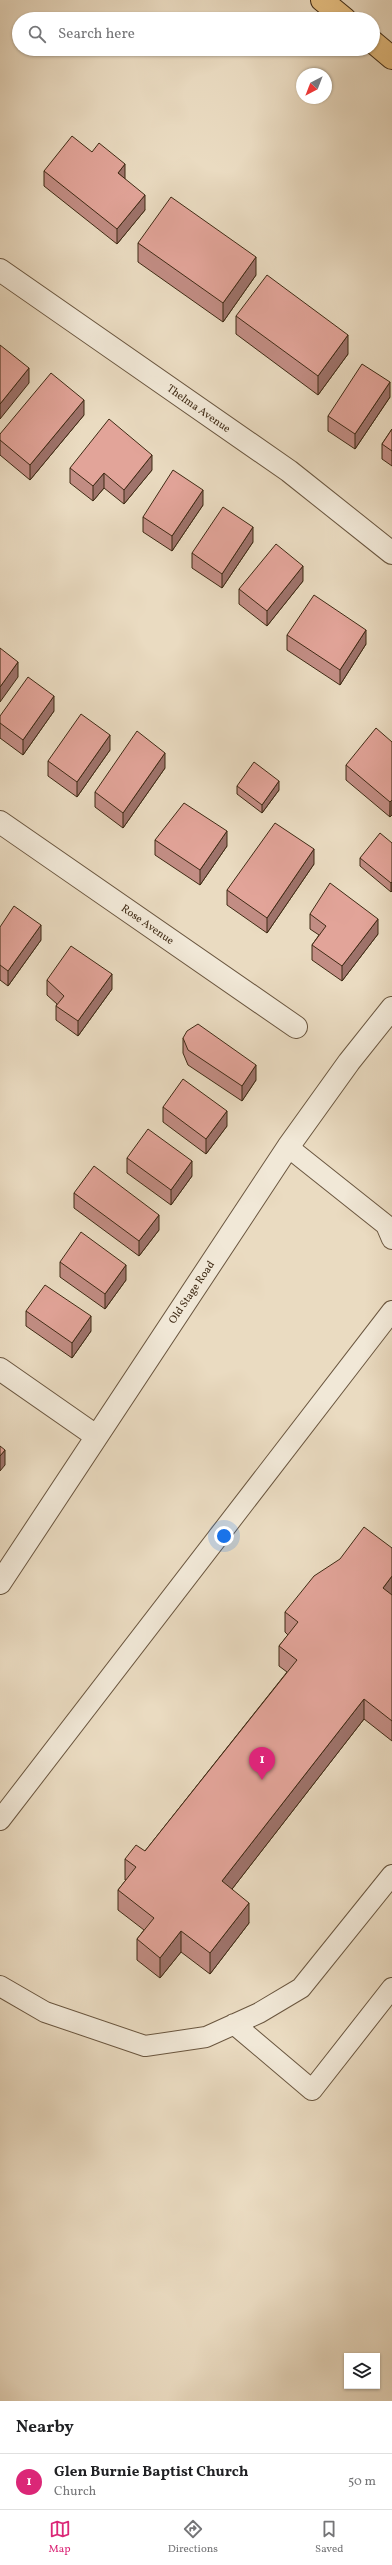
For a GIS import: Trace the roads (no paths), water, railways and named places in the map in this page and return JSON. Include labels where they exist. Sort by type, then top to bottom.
[{"type":"highway","points":[[322,0],[337,12]]},
{"type":"highway","points":[[380,48],[392,58]]},
{"type":"street","name":"Thelma Avenue","points":[[0,270],[289,470],[392,553]]},
{"type":"street","name":"Rose Avenue","points":[[0,822],[296,1027]]},
{"type":"street","name":"Old Stage Road","points":[[0,1583],[288,1147],[349,1062],[392,1008]]},
{"type":"street","points":[[0,1369],[96,1436]]},
{"type":"lane","points":[[288,1147],[386,1226],[392,1240]]},
{"type":"lane","points":[[0,1820],[392,1311]]},
{"type":"lane","points":[[0,1986],[46,2012],[145,2046],[206,2037],[259,2014],[301,1988],[392,1875]]},
{"type":"lane","points":[[234,2024],[312,2090],[392,1988]]},
{"type":"place","name":"Glen Burnie Baptist Church","points":[[262,1780]]}]
